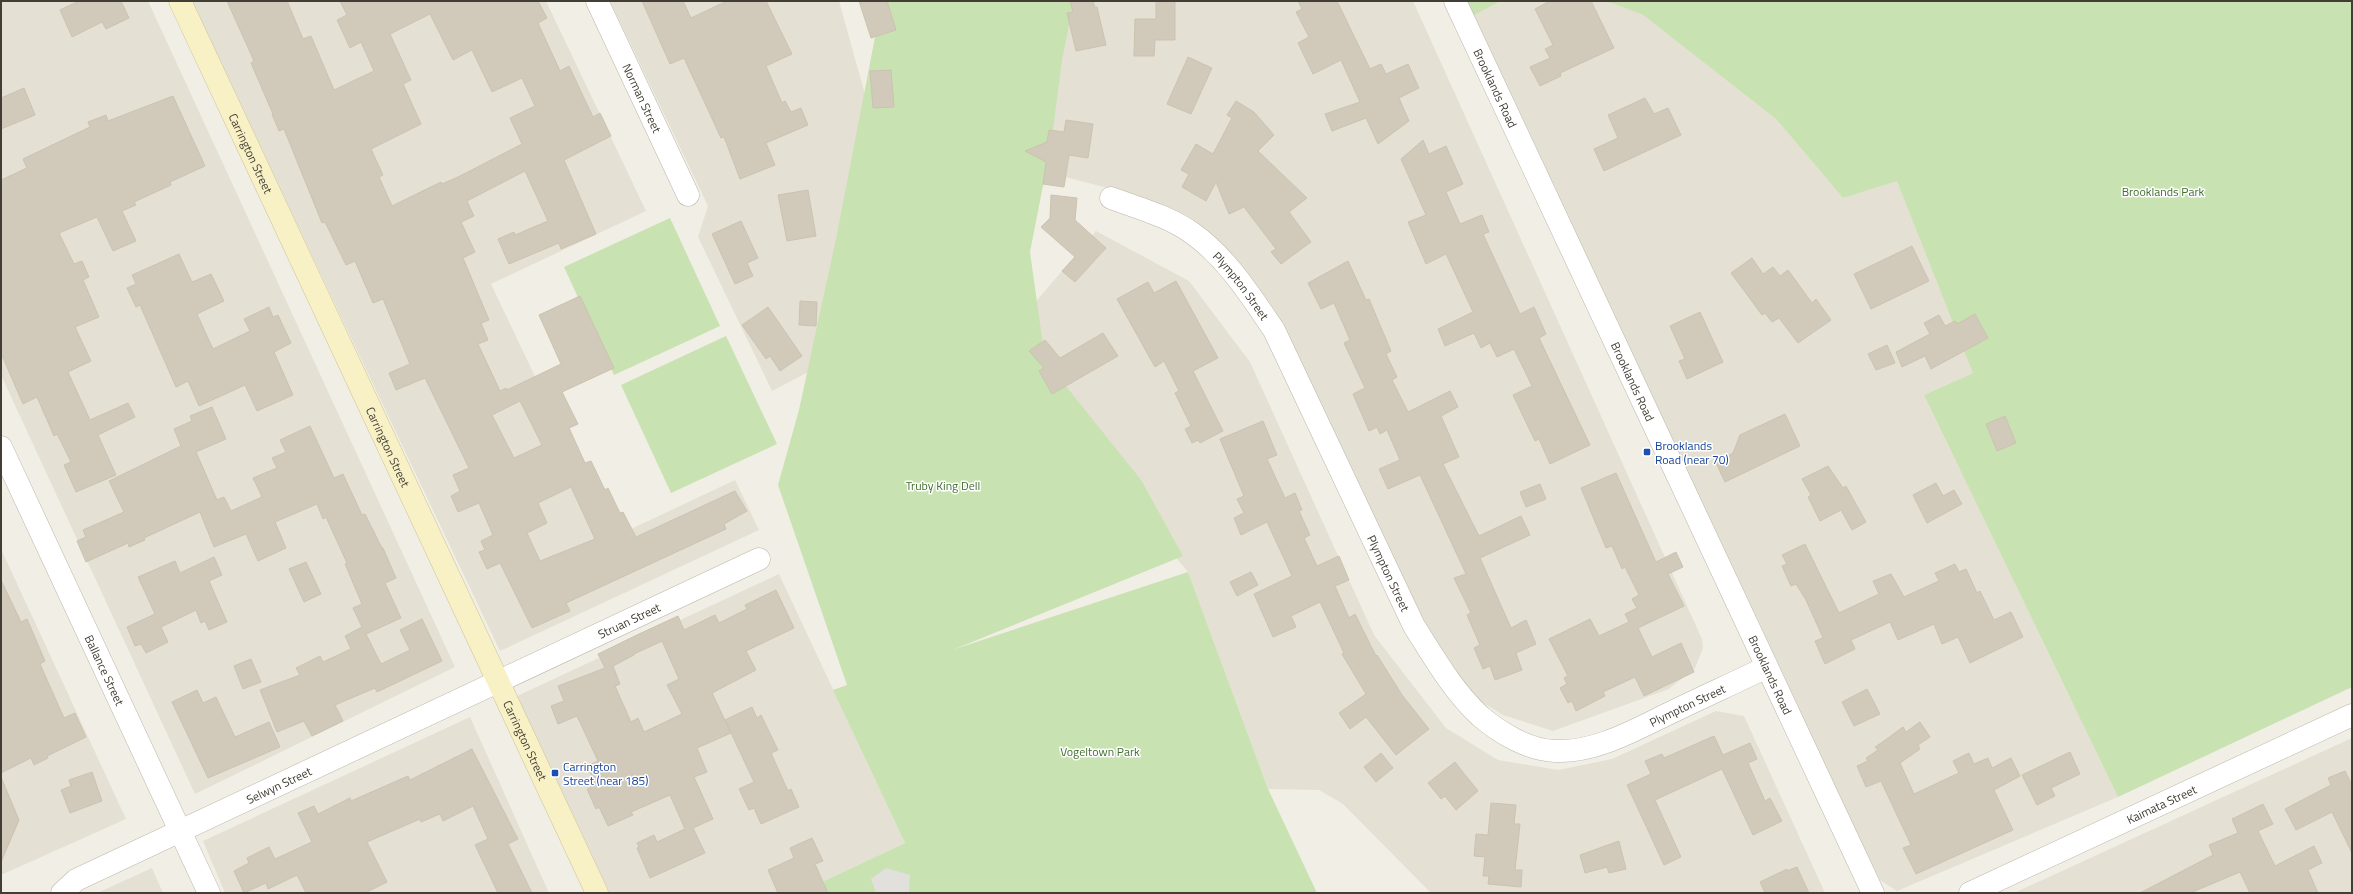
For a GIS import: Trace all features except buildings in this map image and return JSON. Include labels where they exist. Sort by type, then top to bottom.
[{"type":"main road","name":"Carrington Street","points":[[180,1],[597,893]]},
{"type":"street","name":"Norman Street","points":[[597,1],[688,195]]},
{"type":"street","name":"Brooklands Road","points":[[1455,1],[1873,893]]},
{"type":"street","name":"Plympton Street","points":[[1110,198],[1156,214],[1192,233],[1226,262],[1274,330],[1414,626],[1442,671],[1479,715],[1502,733],[1535,747],[1554,751],[1579,750],[1607,742],[1637,729],[1767,667]]},
{"type":"street","name":"Ballance Street","points":[[1,447],[209,893]]},
{"type":"street","name":"Struan Street","points":[[498,681],[759,559]]},
{"type":"street","name":"Selwyn Street","points":[[62,893],[76,880],[498,681]]},
{"type":"street","name":"Kaimata Street","points":[[1970,893],[2352,715]]},
{"type":"shaded area","points":[[1,1],[148,1],[455,667],[195,794],[1,375]]},
{"type":"shaded area","points":[[191,1],[546,1],[646,211],[491,284],[612,538],[735,480],[759,530],[500,651]]},
{"type":"shaded area","points":[[610,1],[839,1],[883,159],[837,357],[772,391],[698,237],[708,206]]},
{"type":"shaded area","points":[[1050,1],[1413,1],[1702,639],[1703,648],[1695,668],[1669,689],[1553,731],[1503,715],[1477,699],[1439,662],[1272,315],[1196,234],[1127,193],[1023,166]]},
{"type":"shaded area","points":[[1501,1],[1606,1],[1643,15],[1776,119],[1843,198],[1937,168],[2008,357],[1924,395],[2118,797],[1897,891],[1880,880],[1461,22]]},
{"type":"shaded area","points":[[1096,231],[1189,281],[1250,362],[1374,635],[1446,728],[1498,760],[1558,770],[1612,759],[1716,711],[1744,716],[1825,893],[1431,893],[1343,804],[1319,790],[1268,789],[1188,572],[1070,431],[994,351]]},
{"type":"shaded area","points":[[1,549],[126,819],[1,875]]},
{"type":"shaded area","points":[[779,574],[905,843],[799,893],[607,893],[515,697]]},
{"type":"shaded area","points":[[470,717],[549,893],[225,893],[203,841]]},
{"type":"shaded area","points":[[2352,738],[2352,893],[2014,893]]},
{"type":"shaded area","points":[[152,868],[163,893],[97,893]]},
{"type":"shaded area","points":[[886,868],[910,875],[909,893],[876,893],[871,879]]},
{"type":"green space","name":"Truby King Dell","points":[[882,1],[1074,1],[1062,60],[1051,145],[1030,252],[1045,360],[1141,480],[1183,556],[955,649],[1188,572],[1268,789],[1317,893],[799,893],[905,843],[833,690],[847,685],[778,485],[799,410],[837,234]]},
{"type":"green space","points":[[1452,1],[1501,1],[1461,22]]},
{"type":"green space","name":"Brooklands Park","points":[[1606,1],[2352,1],[2352,687],[2118,797],[1924,395],[1973,373],[1897,181],[1843,198],[1776,119],[1643,15]]},
{"type":"green space","points":[[670,218],[720,326],[614,375],[564,267]]},
{"type":"green space","points":[[726,336],[777,444],[671,493],[621,385]]},
{"type":"place","name":"Brooklands Road (near 70)","points":[[1647,452]]},
{"type":"place","name":"Carrington Street (near 185)","points":[[555,773]]},
{"type":"park label","name":"Vogeltown Park","points":[[1100,751]]}]
